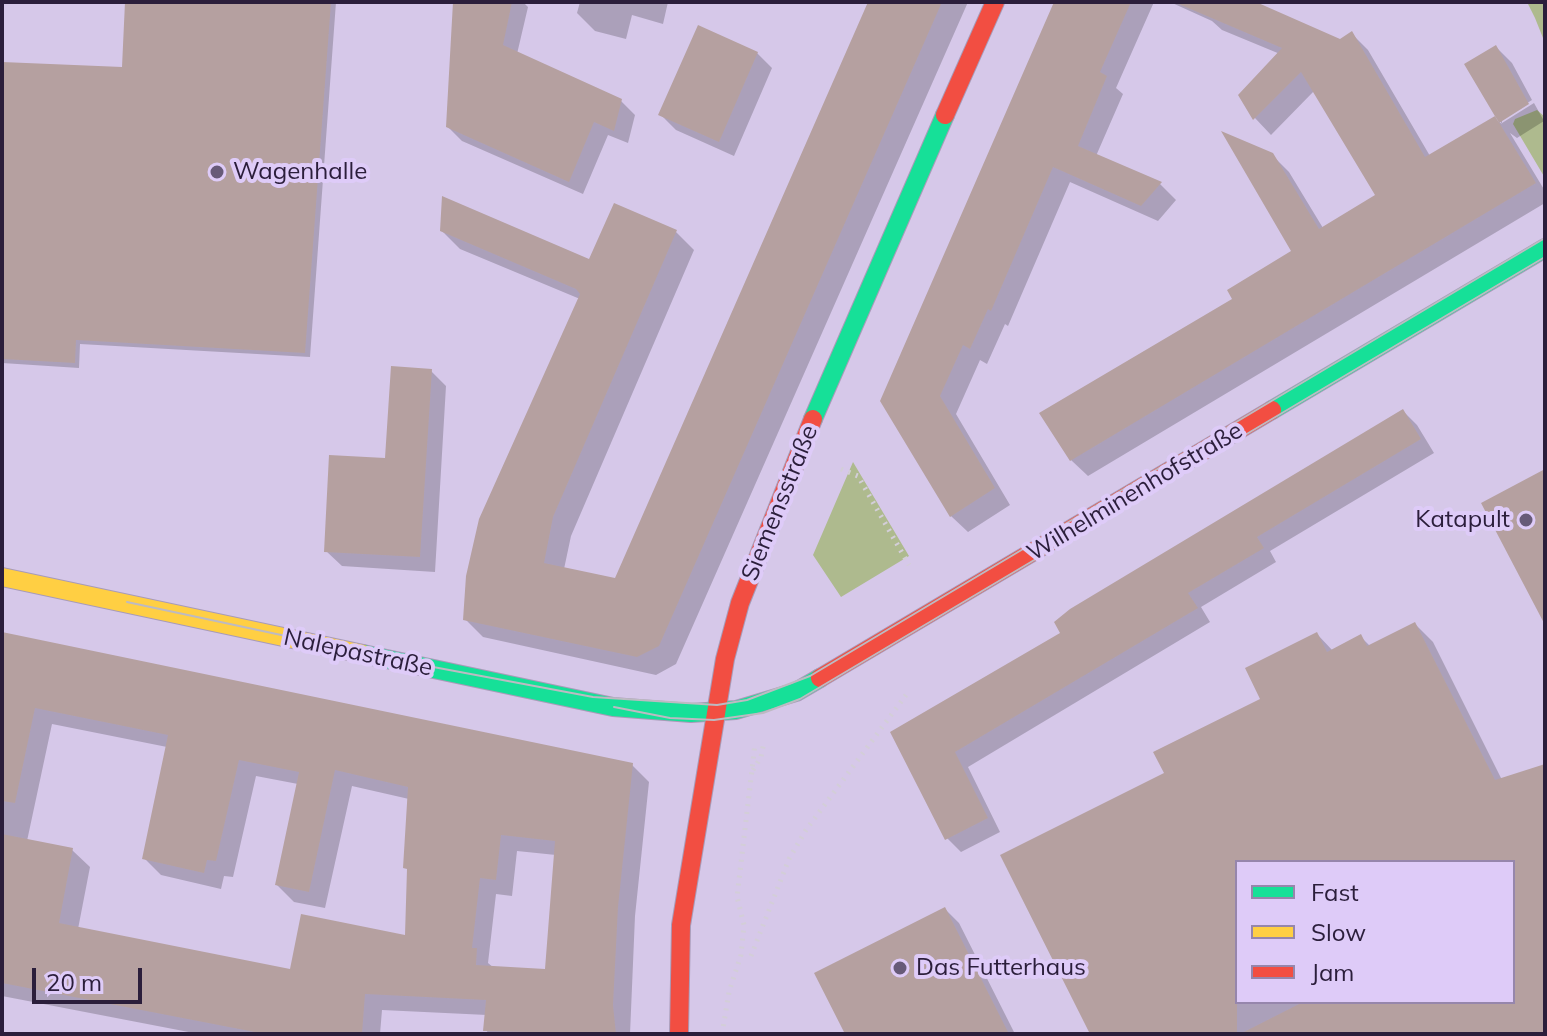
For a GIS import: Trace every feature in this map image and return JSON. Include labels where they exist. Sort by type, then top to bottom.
[{"type":"street","name":"Siemensstraße","points":[[679,1034],[681,925],[699,796],[740,603],[843,344],[995,2]]},
{"type":"street","name":"Wilhelminenhofstraße","points":[[716,711],[759,705],[796,692],[1545,248]]},
{"type":"street","name":"Nalepastraße","points":[[2,577],[613,707],[691,713],[716,711]]},
{"type":"path","points":[[841,469],[858,476],[909,565]]},
{"type":"path","points":[[751,956],[789,859],[806,830],[906,695]]},
{"type":"path","points":[[722,1034],[729,992],[741,955],[744,925],[737,897],[753,770],[761,757],[765,737]]},
{"type":"green space","points":[[1527,2],[1545,2],[1545,43],[1535,18]]},
{"type":"green space","points":[[1537,110],[1545,117],[1545,178],[1513,124],[1515,119]]},
{"type":"green space","points":[[853,462],[909,556],[841,597],[813,555]]},
{"type":"building","name":"Wagenhalle","points":[[125,2],[331,2],[305,353],[76,340],[75,363],[2,359],[2,62],[122,67]]},
{"type":"building","points":[[453,2],[512,2],[503,45],[622,99],[614,131],[594,122],[569,182],[446,127]]},
{"type":"building","points":[[868,2],[942,2],[659,646],[637,657],[463,620],[466,576],[479,519],[580,294],[576,289],[440,231],[442,196],[589,259],[614,203],[677,230],[553,517],[544,563],[615,578]]},
{"type":"building","points":[[1054,2],[1131,2],[1100,72],[1107,76],[1078,146],[1162,182],[1141,206],[1053,167],[991,311],[988,309],[970,349],[963,345],[940,396],[995,488],[950,517],[880,401]]},
{"type":"building","points":[[1174,2],[1256,2],[1340,39],[1352,31],[1425,157],[1495,116],[1536,183],[1070,461],[1039,413],[1232,299],[1227,290],[1291,251],[1221,131],[1273,153],[1319,229],[1375,195],[1301,72],[1253,120],[1238,95],[1282,48]]},
{"type":"building","points":[[698,25],[758,52],[719,142],[658,115]]},
{"type":"building","points":[[1496,45],[1529,104],[1499,123],[1464,64]]},
{"type":"building","points":[[391,366],[432,369],[420,557],[324,552],[329,455],[385,458]]},
{"type":"building","points":[[1403,409],[1421,439],[1257,537],[1264,548],[1188,593],[1198,608],[955,752],[988,818],[945,840],[890,732],[1060,633],[1054,622],[1070,609]]},
{"type":"building","points":[[1545,469],[1545,625],[1481,503]]},
{"type":"building","points":[[1415,622],[1495,780],[1545,764],[1545,1034],[1240,1034],[1299,1004],[1515,1004],[1515,860],[1235,860],[1237,1034],[1090,1034],[1000,855],[1164,773],[1153,752],[1260,699],[1245,668],[1317,632],[1327,652],[1361,634],[1367,646]]},
{"type":"building","points":[[2,632],[633,763],[618,907],[613,1005],[616,1034],[483,1031],[486,1000],[365,994],[362,1034],[265,1034],[2,983],[2,834],[73,848],[59,923],[290,969],[301,914],[405,935],[407,869],[403,868],[408,787],[335,770],[309,892],[275,885],[299,772],[239,760],[216,861],[207,860],[204,873],[142,859],[168,735],[35,708],[15,803],[2,801]],"holes":[[[501,835],[555,841],[545,969],[476,965],[477,948],[472,948],[480,878],[496,880]]]},
{"type":"building","name":"Das Futterhaus","points":[[945,907],[1009,1034],[845,1034],[814,973]]},
{"type":"tram line","points":[[127,602],[412,663],[593,697],[717,705],[747,700],[810,676],[1545,238]]},
{"type":"tram line","points":[[614,707],[670,718],[714,720],[763,713],[800,699],[1545,257]]},
{"type":"traffic: fast","points":[[813,419],[945,115]]},
{"type":"traffic: fast","points":[[1272,410],[1545,248]]},
{"type":"traffic: fast","points":[[363,654],[613,707],[691,713],[736,710],[796,692],[820,678]]},
{"type":"traffic: slow","points":[[2,577],[363,654]]},
{"type":"traffic: jam","points":[[945,115],[995,2]]},
{"type":"traffic: jam","points":[[820,678],[1272,410]]},
{"type":"traffic: jam","points":[[679,1034],[681,925],[725,659],[740,603],[813,419]]},
{"type":"place","name":"Wagenhalle","points":[[217,172]]},
{"type":"place","name":"Katapult","points":[[1526,520]]},
{"type":"place","name":"Das Futterhaus","points":[[900,968]]}]
